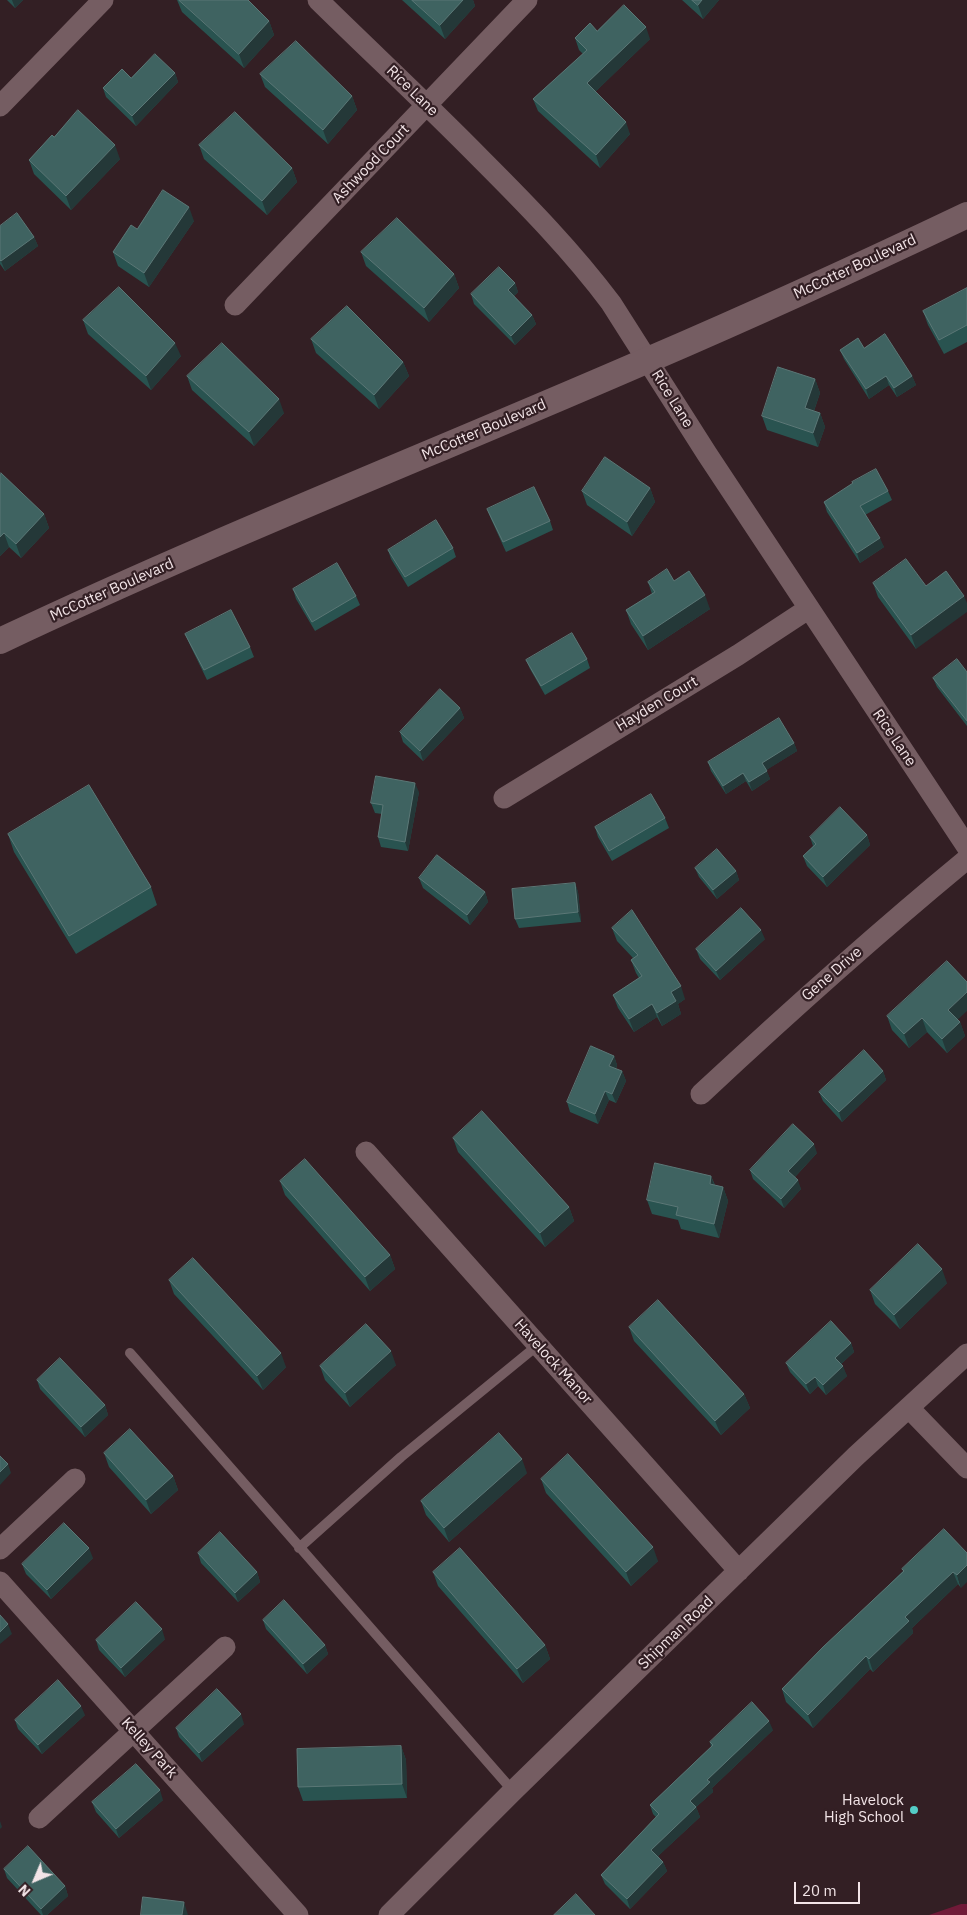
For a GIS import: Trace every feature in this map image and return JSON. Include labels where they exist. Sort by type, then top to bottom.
[{"type":"street","points":[[0,106],[103,0]]},
{"type":"street","name":"Rice Lane","points":[[318,0],[523,201],[575,258],[611,303],[808,609],[967,847]]},
{"type":"street","name":"Ashwood Court","points":[[235,305],[528,0]]},
{"type":"street","name":"McCotter Boulevard","points":[[0,641],[56,614],[235,535],[648,360],[843,274],[967,215]]},
{"type":"street","name":"Hayden Court","points":[[504,798],[738,655],[808,609]]},
{"type":"street","name":"Gene Drive","points":[[701,1094],[906,909],[967,859]]},
{"type":"street","name":"Havelock Manor","points":[[366,1152],[740,1571]]},
{"type":"street","name":"Shipman Road","points":[[389,1915],[513,1791],[856,1456],[967,1354]]},
{"type":"street","points":[[909,1408],[967,1468]]},
{"type":"street","points":[[0,1550],[75,1479]]},
{"type":"street","name":"Kelley Park","points":[[0,1582],[298,1915]]},
{"type":"street","points":[[39,1818],[225,1647]]},
{"type":"lane","points":[[300,1548],[401,1457],[538,1345]]},
{"type":"lane","points":[[130,1353],[513,1791]]},
{"type":"shaded area","points":[[961,1904],[967,1904],[967,1915],[929,1915]]},
{"type":"building","points":[[179,0],[248,0],[269,21],[239,54]]},
{"type":"building","points":[[412,0],[463,0],[440,25]]},
{"type":"building","points":[[692,0],[702,0],[698,5]]},
{"type":"building","points":[[624,5],[646,27],[587,83],[626,122],[596,155],[533,99],[587,50],[575,38],[590,23],[597,31]]},
{"type":"building","points":[[296,41],[352,96],[323,130],[260,74]]},
{"type":"building","points":[[155,54],[175,73],[132,116],[103,88],[122,69],[131,78]]},
{"type":"building","points":[[78,110],[115,145],[66,196],[29,160],[52,135],[54,137]]},
{"type":"building","points":[[235,112],[292,168],[262,201],[199,145]]},
{"type":"building","points":[[163,190],[189,207],[144,273],[113,252],[131,225],[137,229]]},
{"type":"building","points":[[17,213],[34,237],[1,261],[0,226]]},
{"type":"building","points":[[397,218],[454,274],[424,308],[361,252]]},
{"type":"building","points":[[499,267],[515,283],[508,290],[532,315],[511,336],[471,294]]},
{"type":"building","points":[[119,287],[175,343],[146,376],[83,320]]},
{"type":"building","points":[[967,288],[967,325],[939,340],[923,311]]},
{"type":"building","points":[[347,306],[403,362],[374,395],[311,339]]},
{"type":"building","points":[[885,334],[912,376],[894,388],[886,376],[866,389],[840,350],[858,338],[864,348]]},
{"type":"building","points":[[222,343],[279,399],[249,432],[187,376]]},
{"type":"building","points":[[778,367],[815,379],[805,408],[820,413],[813,433],[762,416]]},
{"type":"building","points":[[605,457],[650,488],[627,522],[582,491]]},
{"type":"building","points":[[876,469],[888,491],[860,506],[880,538],[857,553],[824,502],[852,482]]},
{"type":"building","points":[[1,473],[44,514],[16,544],[4,533],[0,537]]},
{"type":"building","points":[[534,487],[550,521],[503,542],[487,509]]},
{"type":"building","points":[[436,520],[453,548],[405,577],[388,550]]},
{"type":"building","points":[[906,559],[926,586],[946,571],[964,596],[911,635],[873,583]]},
{"type":"building","points":[[337,563],[356,596],[312,622],[293,589]]},
{"type":"building","points":[[667,569],[674,581],[689,571],[705,595],[643,636],[626,610],[655,592],[648,582]]},
{"type":"building","points":[[231,610],[250,647],[204,670],[185,634]]},
{"type":"building","points":[[572,633],[587,659],[541,686],[526,660]]},
{"type":"building","points":[[957,659],[967,672],[967,721],[933,678]]},
{"type":"building","points":[[440,689],[460,708],[420,751],[400,732]]},
{"type":"building","points":[[779,718],[794,743],[762,763],[767,771],[749,782],[743,773],[723,786],[708,762]]},
{"type":"building","points":[[376,776],[415,783],[405,842],[378,837],[383,805],[371,803]]},
{"type":"building","points":[[89,785],[151,887],[69,936],[8,834]]},
{"type":"building","points":[[651,794],[665,818],[609,851],[595,827]]},
{"type":"building","points":[[840,807],[867,835],[823,877],[803,856],[816,844],[810,837]]},
{"type":"building","points":[[717,849],[736,871],[713,890],[695,868]]},
{"type":"building","points":[[437,855],[485,892],[467,915],[419,878]]},
{"type":"building","points":[[575,883],[578,912],[515,919],[512,889]]},
{"type":"building","points":[[741,908],[761,930],[716,971],[696,949]]},
{"type":"building","points":[[632,910],[681,986],[671,992],[676,1001],[657,1013],[652,1004],[629,1019],[613,995],[642,976],[631,960],[638,955],[612,928]]},
{"type":"building","points":[[947,961],[967,982],[967,992],[948,1010],[960,1022],[942,1039],[922,1018],[904,1034],[887,1016]]},
{"type":"building","points":[[591,1046],[614,1056],[609,1066],[622,1071],[612,1094],[605,1091],[595,1114],[567,1102]]},
{"type":"building","points":[[864,1050],[883,1071],[839,1112],[819,1092]]},
{"type":"building","points":[[482,1111],[569,1207],[540,1233],[453,1138]]},
{"type":"building","points":[[793,1124],[814,1144],[788,1171],[798,1180],[781,1199],[750,1170]]},
{"type":"building","points":[[305,1159],[390,1255],[365,1277],[280,1181]]},
{"type":"building","points":[[655,1163],[711,1176],[710,1184],[723,1187],[714,1224],[676,1215],[678,1207],[647,1200]]},
{"type":"building","points":[[918,1244],[942,1269],[894,1315],[870,1290]]},
{"type":"building","points":[[193,1258],[281,1353],[257,1376],[169,1280]]},
{"type":"building","points":[[658,1300],[744,1394],[715,1421],[629,1327]]},
{"type":"building","points":[[831,1321],[851,1343],[835,1358],[843,1366],[823,1385],[815,1377],[806,1384],[786,1363]]},
{"type":"building","points":[[366,1324],[391,1351],[345,1393],[320,1366]]},
{"type":"building","points":[[60,1358],[105,1405],[81,1427],[37,1380]]},
{"type":"building","points":[[130,1429],[173,1476],[146,1500],[104,1453]]},
{"type":"building","points":[[499,1433],[522,1459],[444,1528],[421,1501]]},
{"type":"building","points":[[568,1454],[653,1547],[626,1572],[541,1479]]},
{"type":"building","points":[[0,1456],[8,1464],[0,1472]]},
{"type":"building","points":[[64,1523],[89,1548],[47,1590],[22,1564]]},
{"type":"building","points":[[944,1529],[967,1553],[967,1565],[957,1575],[953,1572],[905,1617],[909,1621],[869,1659],[866,1656],[808,1715],[782,1689],[823,1647],[904,1571],[902,1569]]},
{"type":"building","points":[[220,1532],[257,1572],[235,1593],[198,1553]]},
{"type":"building","points":[[460,1548],[545,1645],[517,1669],[433,1572]]},
{"type":"building","points":[[284,1600],[325,1645],[303,1664],[263,1620]]},
{"type":"building","points":[[136,1602],[162,1629],[121,1668],[96,1640]]},
{"type":"building","points":[[0,1615],[8,1624],[0,1632]]},
{"type":"building","points":[[58,1680],[81,1706],[38,1745],[15,1720]]},
{"type":"building","points":[[217,1689],[241,1714],[199,1753],[176,1728]]},
{"type":"building","points":[[752,1702],[769,1721],[707,1780],[710,1782],[690,1801],[696,1807],[651,1850],[663,1862],[627,1899],[601,1875],[659,1814],[650,1805],[713,1745],[710,1742]]},
{"type":"building","points":[[401,1746],[402,1784],[298,1787],[297,1749]]},
{"type":"building","points":[[136,1764],[160,1790],[116,1829],[92,1802]]},
{"type":"building","points":[[28,1846],[65,1886],[41,1909],[4,1869]]},
{"type":"building","points":[[576,1894],[595,1915],[554,1915]]},
{"type":"building","points":[[143,1897],[184,1902],[182,1915],[141,1915]]},
{"type":"place","name":"Havelock High School","points":[[914,1810]]}]
